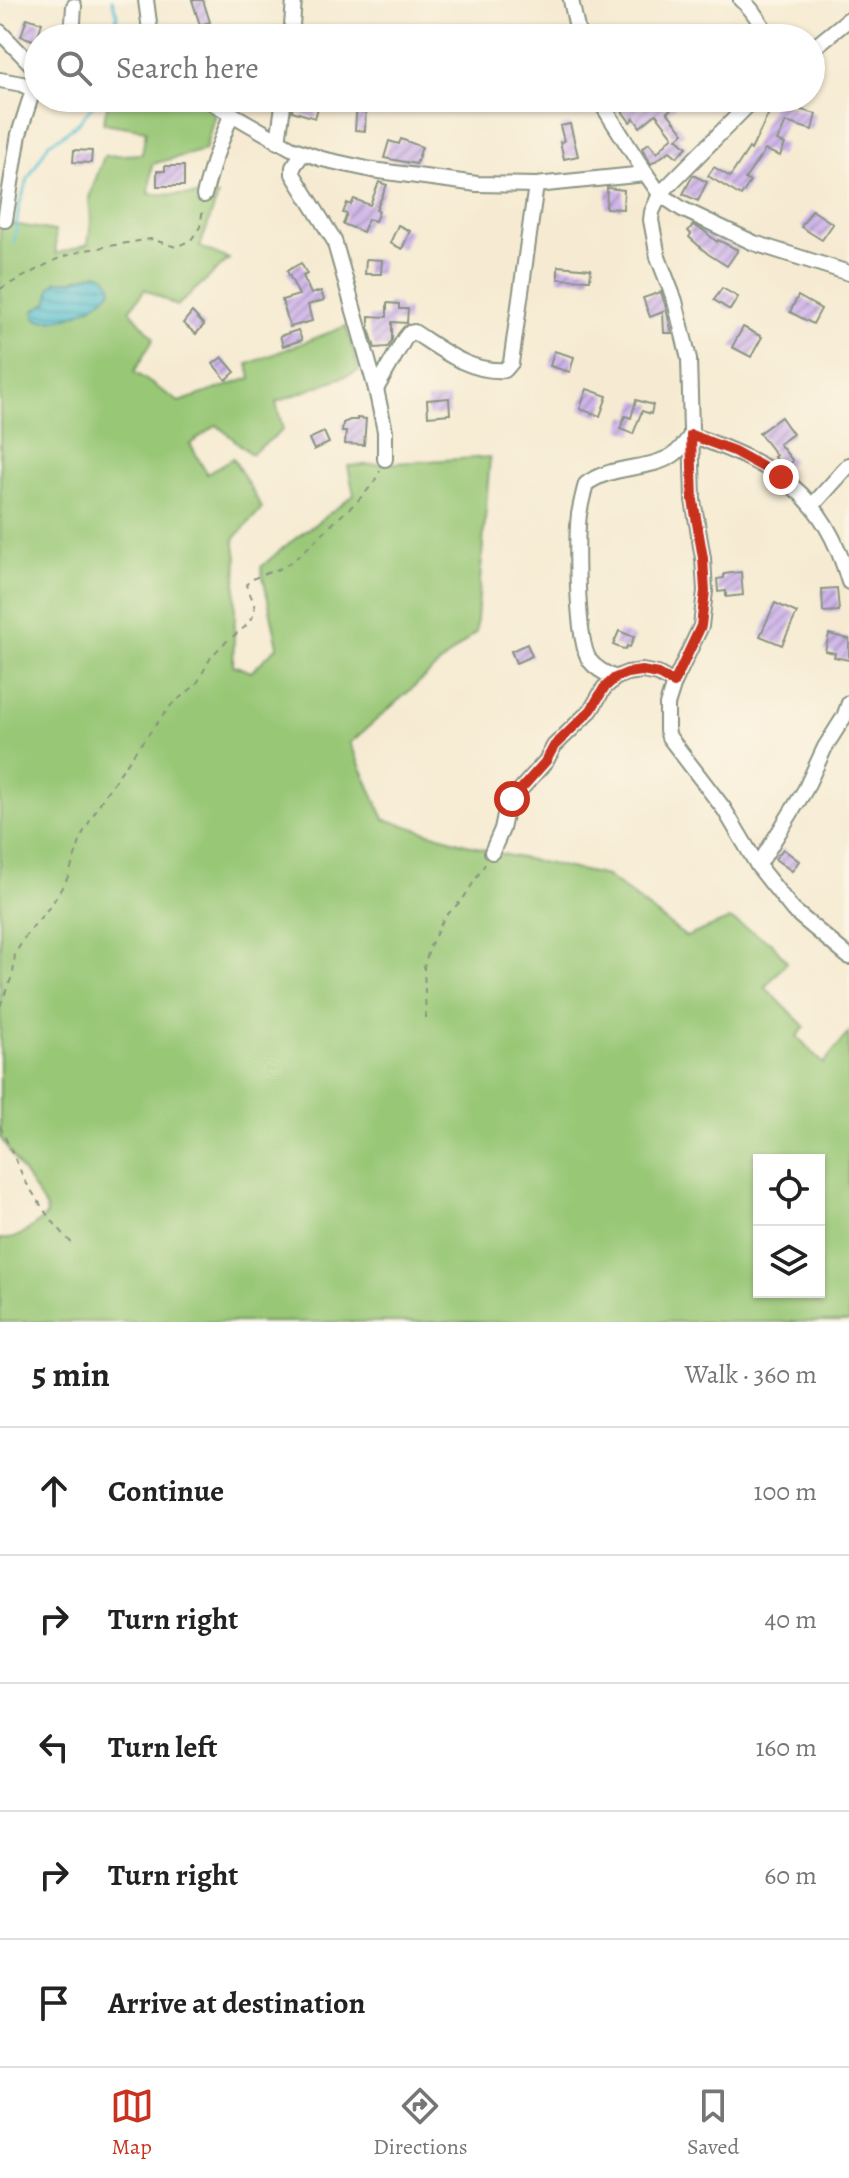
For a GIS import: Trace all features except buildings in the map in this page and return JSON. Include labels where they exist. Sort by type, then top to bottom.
[{"type":"street","points":[[146,0],[149,24]]},
{"type":"street","points":[[292,24],[294,0]]},
{"type":"street","points":[[571,0],[576,24]]},
{"type":"street","points":[[741,0],[761,24]]},
{"type":"street","points":[[73,24],[74,6]]},
{"type":"street","points":[[825,39],[849,19]]},
{"type":"street","points":[[0,32],[24,57]]},
{"type":"street","points":[[0,80],[24,84]]},
{"type":"street","points":[[5,220],[16,145],[27,112]]},
{"type":"street","points":[[226,112],[303,153],[427,179],[536,185],[646,174]]},
{"type":"street","points":[[278,142],[282,112]]},
{"type":"street","points":[[607,112],[660,194],[682,209],[754,243],[849,273]]},
{"type":"street","points":[[741,112],[660,194],[651,220],[658,257],[675,301],[689,359],[693,500],[705,591],[701,626],[667,705],[667,730],[669,737],[724,809],[758,866],[793,910],[849,957]]},
{"type":"street","points":[[204,195],[231,115]]},
{"type":"street","points":[[303,153],[293,167],[293,174],[334,240],[376,389],[385,431],[385,459]]},
{"type":"street","points":[[376,389],[405,338],[414,332],[466,365],[492,371],[505,370],[511,363],[536,185]]},
{"type":"street","points":[[691,435],[734,451],[781,477],[813,505],[828,528],[849,582]]},
{"type":"street","points":[[615,678],[590,662],[584,651],[578,613],[579,518],[586,484],[596,477],[666,459],[677,452],[691,435]]},
{"type":"street","points":[[813,505],[849,465]]},
{"type":"street","points":[[492,852],[512,799],[546,761],[554,746],[591,710],[604,688],[615,678],[642,671],[658,674],[674,683]]},
{"type":"street","points":[[758,866],[805,790],[849,703]]},
{"type":"path","points":[[0,289],[59,258],[85,250],[151,239],[176,247],[191,240],[200,227],[204,195]]},
{"type":"path","points":[[0,1006],[13,974],[15,954],[68,877],[83,833],[104,796],[172,704],[196,685],[211,657],[245,627],[255,613],[246,585],[251,579],[283,567],[304,553],[369,488],[385,459]]},
{"type":"path","points":[[426,1018],[424,967],[430,946],[444,918],[463,899],[492,852]]},
{"type":"path","points":[[0,1126],[25,1181],[48,1216],[75,1247]]},
{"type":"green space","points":[[106,112],[215,112],[205,150],[152,164],[149,194],[218,196],[200,247],[229,259],[177,306],[145,289],[130,310],[154,338],[134,372],[179,402],[251,378],[248,364],[346,326],[359,371],[276,402],[283,430],[251,454],[217,425],[190,444],[207,474],[233,458],[262,508],[234,539],[237,558],[233,665],[251,672],[278,646],[261,567],[354,495],[348,466],[490,457],[476,632],[350,743],[384,819],[492,852],[607,876],[686,937],[730,919],[772,943],[787,962],[765,987],[805,1027],[797,1036],[823,1064],[849,1032],[849,1322],[0,1322],[0,1239],[19,1235],[47,1215],[46,1208],[0,1137],[0,222],[55,231],[56,254],[88,244],[91,221],[89,198],[104,156],[142,154],[146,130],[103,123]],"holes":[[[81,277],[36,319],[34,311],[48,302],[51,287],[57,281],[73,281]]]},
{"type":"water","points":[[97,273],[107,278],[112,288],[98,302],[65,318],[36,319],[34,311],[48,302],[51,287],[57,281],[73,281]]},
{"type":"waterway","points":[[112,0],[117,14],[116,24]]},
{"type":"waterway","points":[[14,243],[19,206],[28,179],[49,143],[63,135],[88,112]]},
{"type":"route","points":[[512,799],[546,761],[554,746],[591,710],[604,688],[615,678],[642,671],[658,674],[674,683],[701,626],[705,591],[693,500],[691,435],[734,451],[781,477]]}]
